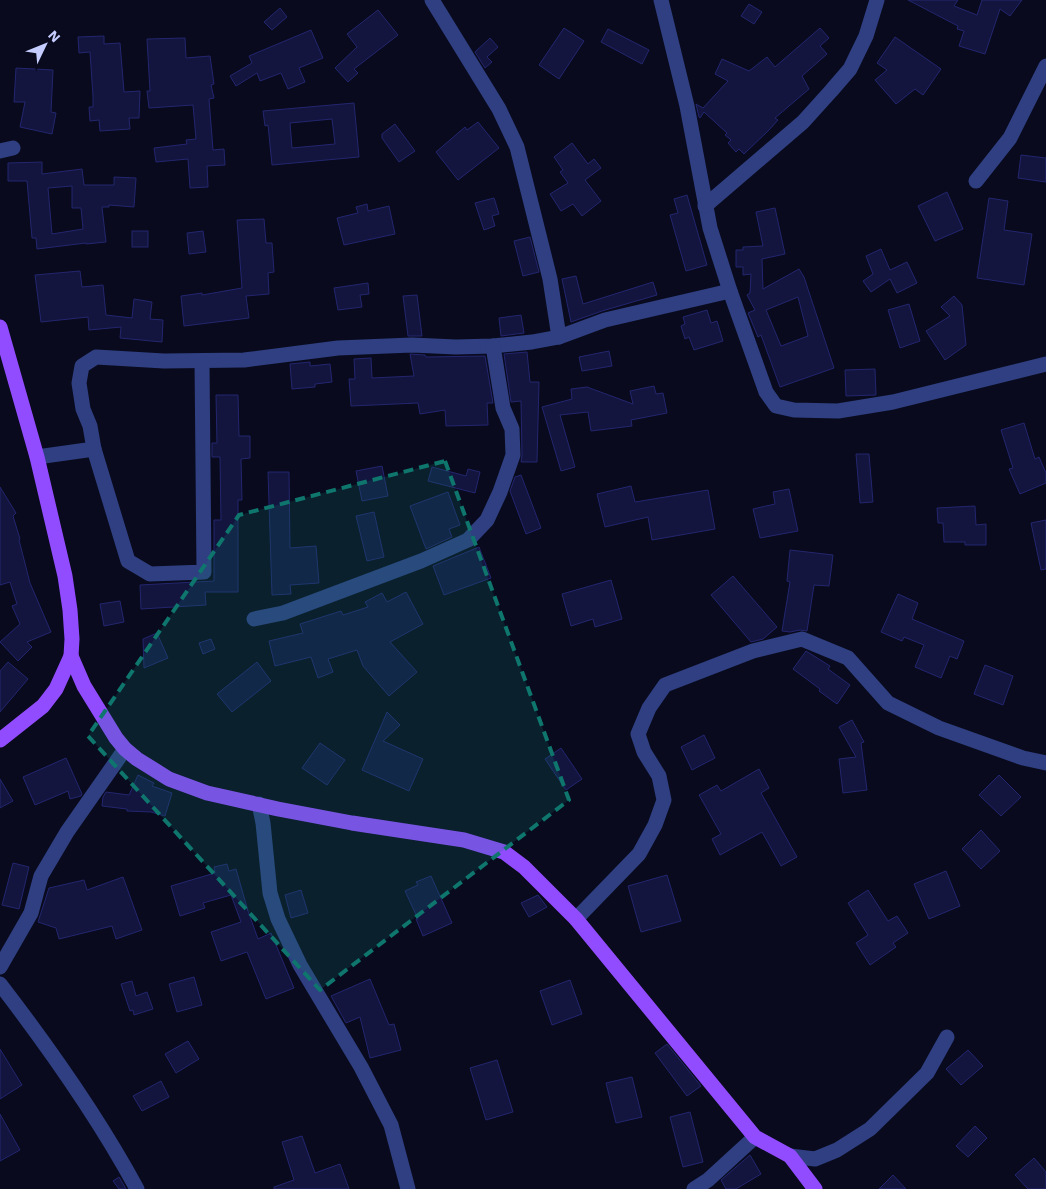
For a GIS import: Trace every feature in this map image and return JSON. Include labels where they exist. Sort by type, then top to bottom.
[{"type":"main road","points":[[0,327],[37,456],[65,576],[70,610],[72,656],[84,686],[96,708],[125,749],[148,767],[187,786],[207,793],[352,823],[464,840],[504,852],[524,867],[576,919],[755,1137],[790,1156],[815,1189]]},
{"type":"main road","points":[[1,738],[43,706],[56,689],[72,656]]},
{"type":"street","points":[[432,0],[499,109],[517,147],[550,279],[559,337]]},
{"type":"street","points":[[661,0],[687,106],[706,206],[730,291],[766,392],[776,406],[794,410],[838,412],[893,402],[1046,364]]},
{"type":"street","points":[[706,206],[803,122],[850,69],[866,36],[877,0]]},
{"type":"street","points":[[976,181],[1010,138],[1046,66]]},
{"type":"street","points":[[202,361],[204,572],[150,574],[128,561],[94,449],[90,426],[83,409],[79,383],[82,366],[96,356],[164,361],[244,360],[357,347],[412,345],[456,348],[493,346],[559,337],[605,320],[730,291]]},
{"type":"street","points":[[254,619],[284,613],[421,560],[468,540],[487,520],[500,492],[512,455],[512,429],[502,408],[493,346]]},
{"type":"street","points":[[37,456],[94,449]]},
{"type":"street","points":[[576,919],[639,854],[655,825],[664,800],[659,776],[644,752],[638,734],[649,708],[666,685],[753,651],[802,640],[848,658],[888,703],[939,728],[1023,758],[1045,760]]},
{"type":"street","points":[[0,967],[31,913],[41,876],[67,832],[125,749]]},
{"type":"street","points":[[259,804],[263,823],[270,893],[278,919],[300,965],[361,1067],[390,1125],[408,1189]]},
{"type":"street","points":[[0,984],[87,1106],[137,1189]]},
{"type":"street","points":[[790,1156],[815,1159],[837,1150],[870,1129],[927,1073],[947,1037]]},
{"type":"street","points":[[694,1189],[708,1180],[755,1137]]},
{"type":"highlighted area","points":[[445,461],[569,800],[320,990],[88,736],[239,515]]},
{"type":"building","points":[[908,0],[958,0],[954,6],[977,15],[982,0],[1022,0],[1010,16],[1000,9],[985,54],[959,46],[964,31],[957,29],[958,26]]},
{"type":"building","points":[[749,4],[762,12],[754,24],[741,16]]},
{"type":"building","points":[[280,8],[287,17],[272,30],[264,22]]},
{"type":"building","points":[[378,10],[398,35],[354,69],[358,73],[348,82],[335,68],[357,47],[347,34]]},
{"type":"building","points":[[564,28],[584,41],[559,79],[539,65]]},
{"type":"building","points":[[820,28],[829,38],[820,46],[827,54],[802,76],[809,89],[775,118],[778,120],[744,154],[739,149],[736,152],[728,143],[731,140],[725,135],[727,133],[704,112],[699,117],[696,104],[703,108],[728,81],[715,74],[722,59],[749,71],[767,57],[775,67]]},
{"type":"building","points":[[608,29],[649,50],[642,64],[601,42]]},
{"type":"building","points":[[311,30],[323,58],[299,68],[305,82],[288,89],[281,73],[260,81],[257,73],[236,86],[230,76],[252,63],[249,56]]},
{"type":"building","points":[[104,36],[104,44],[120,43],[124,92],[140,91],[139,118],[129,118],[130,129],[100,131],[99,120],[90,121],[89,107],[93,107],[93,96],[90,52],[79,53],[78,37]]},
{"type":"building","points":[[895,37],[941,69],[923,95],[915,89],[896,104],[875,80],[887,70],[877,63]]},
{"type":"building","points":[[185,38],[186,58],[210,56],[214,84],[211,85],[214,98],[209,99],[213,150],[224,149],[225,165],[207,166],[208,187],[190,188],[188,159],[156,162],[154,148],[187,144],[186,140],[196,139],[193,105],[149,108],[147,91],[150,91],[147,39]]},
{"type":"building","points":[[490,38],[498,47],[487,57],[492,62],[485,68],[475,52]]},
{"type":"building","points":[[16,68],[53,70],[51,112],[56,113],[52,134],[20,127],[25,102],[14,102]]},
{"type":"building","points":[[354,103],[359,157],[272,165],[268,125],[265,126],[263,111]],"holes":[[[332,119],[335,144],[292,148],[290,123]]]},
{"type":"building","points":[[478,122],[499,148],[458,180],[436,152],[465,127],[467,130]]},
{"type":"building","points":[[395,124],[415,151],[399,162],[382,138],[382,134]]},
{"type":"building","points":[[572,143],[588,164],[594,159],[601,168],[585,180],[601,201],[582,216],[573,204],[561,211],[550,194],[568,183],[560,172],[563,170],[554,157]]},
{"type":"building","points":[[1021,155],[1046,158],[1046,182],[1018,178]]},
{"type":"building","points":[[42,162],[42,174],[82,169],[84,185],[114,185],[114,177],[136,178],[134,207],[109,205],[109,207],[102,207],[106,242],[37,249],[36,238],[32,238],[27,181],[8,181],[8,163]],"holes":[[[72,186],[72,208],[81,208],[83,229],[52,234],[48,188]]]},
{"type":"building","points":[[947,192],[963,229],[935,241],[918,206]]},
{"type":"building","points":[[687,195],[707,265],[686,271],[670,215],[678,213],[674,199]]},
{"type":"building","points":[[494,198],[499,214],[492,216],[495,226],[484,230],[475,203]]},
{"type":"building","points":[[989,198],[1008,201],[1004,230],[1032,234],[1024,285],[977,278]]},
{"type":"building","points":[[367,204],[368,211],[389,206],[395,234],[344,245],[337,218],[358,213],[356,207]]},
{"type":"building","points":[[775,208],[785,254],[762,259],[763,289],[799,269],[804,277],[834,368],[780,387],[761,335],[758,337],[748,313],[755,310],[747,295],[750,293],[751,274],[743,275],[743,267],[736,267],[736,250],[743,250],[743,247],[763,246],[756,212]],"holes":[[[798,297],[808,336],[781,346],[766,310]]]},
{"type":"building","points":[[264,219],[266,243],[272,243],[274,272],[268,273],[269,294],[246,296],[249,318],[184,326],[181,296],[202,293],[202,295],[242,288],[237,220]]},
{"type":"building","points":[[132,231],[148,231],[148,247],[132,247]]},
{"type":"building","points":[[203,231],[206,252],[189,254],[187,233]]},
{"type":"building","points":[[530,237],[539,272],[523,276],[514,241]]},
{"type":"building","points":[[881,249],[890,270],[907,262],[917,283],[897,293],[890,279],[871,292],[863,281],[873,274],[866,256]]},
{"type":"building","points":[[80,271],[82,287],[103,285],[106,315],[132,318],[134,299],[152,302],[150,319],[163,320],[162,342],[120,338],[121,327],[89,330],[88,317],[41,322],[35,275]]},
{"type":"building","points":[[576,276],[583,304],[653,282],[657,295],[571,322],[562,279]]},
{"type":"building","points":[[368,283],[369,294],[360,295],[362,307],[338,310],[334,288]]},
{"type":"building","points":[[417,295],[422,336],[408,336],[403,296]]},
{"type":"building","points":[[954,296],[962,305],[966,345],[945,360],[926,331],[950,316],[941,307]]},
{"type":"building","points":[[909,304],[920,341],[900,348],[888,310]]},
{"type":"building","points":[[707,310],[711,323],[717,321],[723,341],[694,350],[689,337],[685,339],[681,326],[685,324],[683,317]]},
{"type":"building","points":[[521,315],[524,333],[501,336],[499,318]]},
{"type":"building","points":[[609,351],[612,366],[582,371],[579,357]]},
{"type":"building","points":[[527,352],[530,382],[539,382],[537,462],[521,462],[521,401],[511,402],[504,354]]},
{"type":"building","points":[[410,354],[425,355],[426,357],[485,356],[493,403],[487,403],[488,425],[446,426],[445,410],[420,414],[418,403],[351,406],[349,379],[355,379],[354,359],[371,358],[372,378],[414,376]]},
{"type":"building","points":[[310,362],[310,366],[330,364],[332,382],[315,384],[315,387],[292,389],[290,364]]},
{"type":"building","points":[[875,369],[876,395],[846,396],[845,370]]},
{"type":"building","points":[[654,386],[656,394],[663,393],[667,413],[631,420],[632,426],[591,431],[588,412],[560,415],[575,467],[561,471],[542,407],[572,399],[571,389],[587,387],[633,404],[630,391]]},
{"type":"building","points":[[216,395],[238,395],[239,436],[250,436],[250,458],[241,459],[242,500],[238,500],[238,592],[205,592],[206,605],[141,609],[140,585],[214,581],[214,520],[221,520],[220,457],[212,457],[212,443],[217,443]]},
{"type":"building","points":[[1024,423],[1035,459],[1039,457],[1046,473],[1046,483],[1020,494],[1009,469],[1013,468],[1001,430]]},
{"type":"building","points":[[856,454],[869,454],[873,502],[860,503]]},
{"type":"building","points":[[382,466],[388,496],[362,501],[356,471]]},
{"type":"building","points":[[432,467],[466,476],[468,469],[480,472],[475,493],[428,481]]},
{"type":"building","points":[[268,472],[289,472],[290,548],[316,546],[319,583],[290,585],[291,594],[272,595]]},
{"type":"building","points":[[521,475],[541,528],[526,534],[510,491],[515,477]]},
{"type":"building","points":[[631,486],[635,502],[708,490],[715,529],[652,540],[648,517],[605,527],[597,494]]},
{"type":"building","points":[[0,487],[16,513],[13,516],[30,583],[51,632],[27,642],[32,647],[18,661],[0,642],[20,624],[12,606],[17,604],[10,582],[0,585]]},
{"type":"building","points":[[789,489],[798,531],[760,538],[753,509],[775,504],[773,492]]},
{"type":"building","points":[[448,492],[460,525],[449,529],[452,537],[426,549],[410,506]]},
{"type":"building","points":[[975,506],[976,525],[986,524],[986,545],[944,542],[943,523],[938,523],[937,508]]},
{"type":"building","points":[[374,512],[384,557],[367,561],[356,516]]},
{"type":"building","points":[[1046,520],[1046,569],[1041,570],[1031,523]]},
{"type":"building","points":[[479,547],[491,578],[444,595],[433,566]]},
{"type":"building","points":[[790,550],[833,555],[829,586],[814,585],[807,631],[782,631],[790,582],[787,581]]},
{"type":"building","points":[[733,576],[777,627],[763,639],[751,642],[711,595]]},
{"type":"building","points":[[611,580],[622,619],[595,627],[593,619],[571,626],[562,594]]},
{"type":"building","points":[[406,592],[423,624],[390,642],[417,672],[389,696],[363,666],[357,650],[328,659],[333,672],[318,678],[311,657],[275,666],[269,641],[303,633],[300,624],[341,611],[343,615],[368,607],[365,602],[382,593],[387,602]]},
{"type":"building","points":[[898,594],[918,603],[912,619],[964,641],[957,659],[950,656],[941,678],[915,667],[924,645],[904,637],[902,641],[881,632]]},
{"type":"building","points":[[120,601],[124,622],[104,626],[100,604]]},
{"type":"building","points":[[157,633],[168,658],[144,668],[143,639]]},
{"type":"building","points":[[211,639],[215,649],[203,654],[199,643]]},
{"type":"building","points":[[806,651],[830,666],[828,669],[850,685],[837,704],[793,669]]},
{"type":"building","points":[[8,662],[28,679],[0,712],[0,671]]},
{"type":"building","points":[[257,662],[271,681],[232,712],[217,694]]},
{"type":"building","points":[[985,665],[1013,676],[1003,705],[974,694]]},
{"type":"building","points":[[387,712],[400,725],[383,741],[423,759],[409,791],[362,770]]},
{"type":"building","points":[[852,720],[864,742],[861,743],[867,790],[843,793],[839,759],[856,757],[839,727]]},
{"type":"building","points":[[704,735],[715,758],[692,770],[681,747]]},
{"type":"building","points":[[320,743],[345,760],[327,785],[302,768]]},
{"type":"building","points":[[561,748],[582,779],[566,790],[545,759]]},
{"type":"building","points":[[66,758],[82,794],[81,796],[70,799],[68,791],[35,805],[23,777]]},
{"type":"building","points":[[759,769],[769,788],[761,793],[797,857],[781,866],[762,832],[720,855],[712,839],[721,834],[699,795],[717,785],[721,791]]},
{"type":"building","points":[[138,775],[154,783],[152,786],[172,793],[165,816],[151,812],[127,811],[127,809],[102,806],[103,797],[106,792],[129,795]]},
{"type":"building","points":[[999,775],[1021,797],[1001,816],[979,795]]},
{"type":"building","points":[[0,779],[13,801],[0,808]]},
{"type":"building","points":[[981,830],[1000,851],[981,869],[962,849]]},
{"type":"building","points":[[13,863],[29,867],[19,909],[2,905]]},
{"type":"building","points":[[227,864],[229,871],[236,869],[258,939],[271,933],[294,988],[266,999],[247,952],[221,961],[211,932],[241,922],[231,895],[203,903],[205,908],[180,916],[171,886],[215,873],[214,867]]},
{"type":"building","points":[[946,871],[960,906],[929,919],[914,884]]},
{"type":"building","points":[[667,875],[681,921],[641,932],[628,886]]},
{"type":"building","points":[[431,876],[452,923],[423,936],[416,919],[418,919],[405,891],[418,885],[416,882]]},
{"type":"building","points":[[123,877],[142,930],[116,939],[112,926],[59,939],[56,928],[38,922],[49,888],[84,880],[87,890]]},
{"type":"building","points":[[301,890],[308,913],[291,918],[285,895]]},
{"type":"building","points":[[868,890],[888,921],[897,916],[908,933],[893,943],[896,947],[870,965],[856,943],[868,935],[848,903]]},
{"type":"building","points":[[538,895],[547,907],[529,917],[521,903]]},
{"type":"building","points":[[194,977],[202,1005],[177,1012],[169,984]]},
{"type":"building","points":[[370,979],[389,1025],[394,1024],[401,1050],[370,1058],[360,1017],[346,1023],[331,996]]},
{"type":"building","points":[[570,980],[582,1014],[552,1025],[540,991]]},
{"type":"building","points":[[132,981],[136,996],[147,992],[153,1009],[134,1015],[133,1010],[130,1011],[121,984]]},
{"type":"building","points":[[188,1041],[199,1059],[176,1073],[165,1054]]},
{"type":"building","points":[[667,1044],[701,1086],[687,1096],[655,1053]]},
{"type":"building","points":[[0,1049],[22,1085],[0,1099]]},
{"type":"building","points":[[968,1050],[983,1066],[961,1085],[946,1069]]},
{"type":"building","points":[[497,1060],[513,1112],[486,1120],[470,1068]]},
{"type":"building","points":[[632,1077],[642,1117],[616,1123],[606,1083]]},
{"type":"building","points":[[161,1081],[169,1097],[142,1111],[133,1096]]},
{"type":"building","points":[[690,1112],[703,1162],[683,1167],[670,1117]]},
{"type":"building","points":[[0,1114],[20,1150],[0,1161]]},
{"type":"building","points":[[975,1126],[987,1138],[968,1157],[956,1146]]},
{"type":"building","points":[[302,1136],[315,1173],[340,1164],[349,1189],[274,1189],[274,1187],[294,1180],[282,1142]]},
{"type":"building","points":[[750,1155],[761,1174],[736,1189],[726,1189],[721,1180]]},
{"type":"building","points":[[1034,1158],[1046,1172],[1046,1189],[1028,1189],[1015,1175]]},
{"type":"building","points":[[893,1175],[906,1189],[879,1189]]},
{"type":"building","points":[[119,1177],[126,1189],[119,1189],[113,1181]]}]
